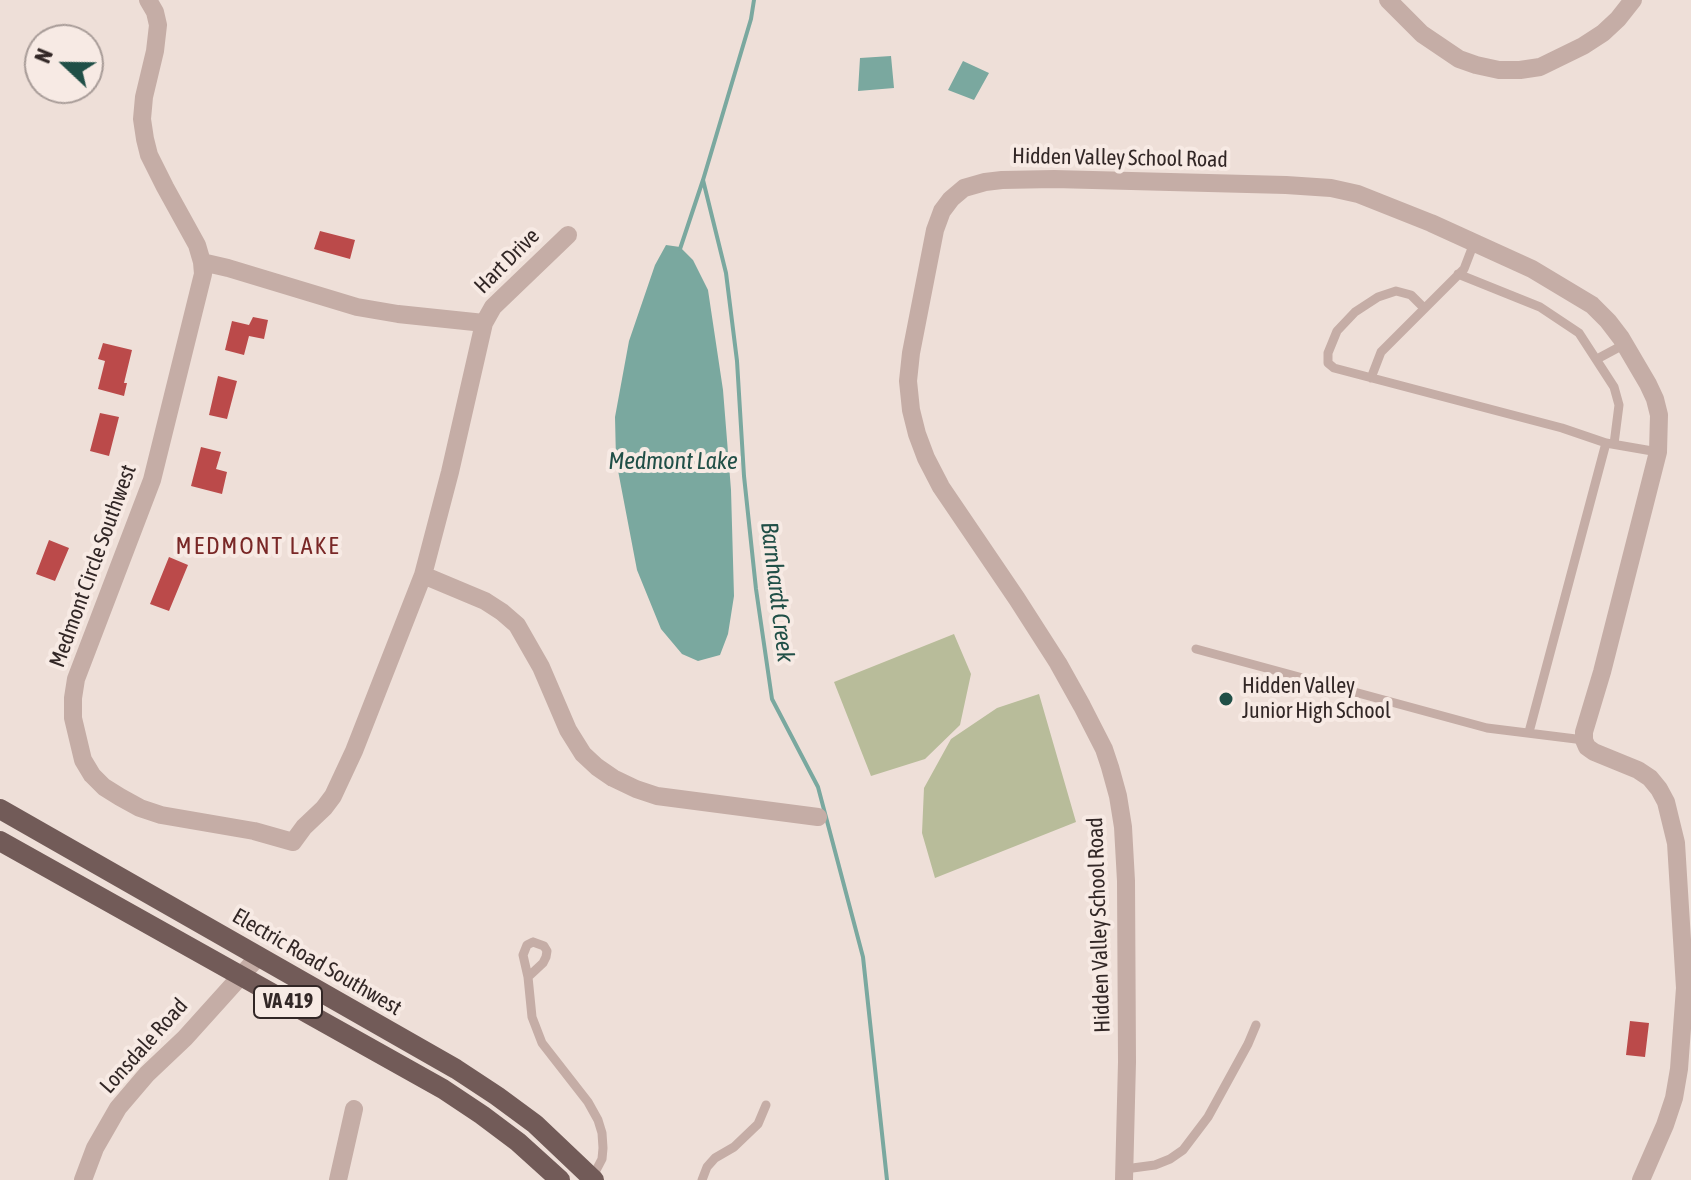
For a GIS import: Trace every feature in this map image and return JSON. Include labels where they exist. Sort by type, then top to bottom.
[{"type":"main road","name":"Electric Road Southwest","points":[[0,809],[456,1069],[535,1124],[593,1179]]},
{"type":"main road","name":"VA 419","points":[[1,845],[443,1089],[518,1142],[560,1180]]},
{"type":"street","points":[[148,0],[158,25],[144,97],[142,119],[145,139],[149,155],[197,245],[202,262],[357,307],[484,323]]},
{"type":"street","points":[[1388,0],[1422,34],[1459,59],[1499,70],[1540,67],[1583,46],[1603,33],[1633,0]]},
{"type":"street","name":"Hidden Valley School Road","points":[[1124,1174],[1126,881],[1118,796],[1104,749],[1082,706],[1017,599],[941,487],[926,458],[911,410],[908,381],[911,353],[935,230],[942,211],[951,199],[964,188],[1002,180],[1331,188],[1383,202],[1532,269],[1592,305],[1625,344],[1648,384],[1659,415],[1660,436],[1584,740]]},
{"type":"street","name":"Hart Drive","points":[[484,323],[493,307],[568,235]]},
{"type":"street","name":"Medmont Circle Southwest","points":[[202,262],[203,274],[152,480],[76,679],[73,698],[73,718],[83,760],[92,775],[104,787],[151,812],[194,822],[254,831],[293,842],[333,796],[354,751],[423,575],[484,323]]},
{"type":"street","points":[[423,575],[485,601],[517,625],[541,667],[568,730],[583,754],[613,778],[657,796],[818,817]]},
{"type":"street","points":[[1584,740],[1594,752],[1650,778],[1666,802],[1676,843],[1685,988],[1681,1056],[1674,1098],[1641,1180]]},
{"type":"street","name":"Lonsdale Road","points":[[83,1180],[95,1148],[118,1108],[258,957]]},
{"type":"street","points":[[338,1180],[354,1109]]},
{"type":"lane","points":[[1371,378],[1381,352],[1464,269],[1474,243]]},
{"type":"lane","points":[[1458,274],[1540,307],[1579,333],[1614,387],[1619,405],[1529,732]]},
{"type":"lane","points":[[1424,308],[1411,295],[1396,291],[1378,297],[1355,312],[1337,331],[1328,353],[1328,363],[1334,368],[1610,443],[1658,452]]},
{"type":"lane","points":[[1597,359],[1625,344]]},
{"type":"lane","points":[[1196,649],[1487,728],[1584,740]]},
{"type":"lane","points":[[528,977],[532,1017],[542,1043],[588,1102],[598,1120],[603,1148],[602,1159],[593,1179]]},
{"type":"lane","points":[[1124,1174],[1170,1159],[1188,1144],[1208,1117],[1256,1025]]},
{"type":"lane","points":[[702,1180],[715,1158],[734,1147],[758,1124],[766,1105]]},
{"type":"green space","points":[[954,634],[971,674],[960,725],[925,759],[871,776],[834,682]]},
{"type":"green space","points":[[1039,694],[1076,822],[935,878],[922,833],[924,788],[951,739],[997,708]]},
{"type":"water","points":[[891,56],[894,88],[858,91],[860,58]]},
{"type":"water","points":[[963,61],[989,73],[974,100],[948,90]]},
{"type":"water","name":"Medmont Lake","points":[[666,245],[680,247],[693,260],[708,290],[723,390],[731,490],[734,596],[728,634],[720,655],[698,661],[682,654],[661,629],[637,570],[616,460],[615,417],[629,341],[655,265]]},
{"type":"building","points":[[320,231],[355,240],[350,259],[314,249]]},
{"type":"building","points":[[253,317],[268,320],[264,339],[249,336],[244,355],[225,350],[232,321],[249,325]]},
{"type":"building","points":[[103,343],[132,350],[124,396],[98,389],[105,361],[98,359]]},
{"type":"building","points":[[218,376],[237,381],[227,419],[209,415]]},
{"type":"building","points":[[100,413],[119,417],[109,456],[90,451]]},
{"type":"building","points":[[201,447],[221,452],[216,469],[227,472],[222,494],[191,486]]},
{"type":"building","points":[[49,540],[69,548],[55,581],[36,574]]},
{"type":"building","points":[[169,557],[188,565],[169,611],[150,604]]},
{"type":"building","points":[[1630,1021],[1649,1023],[1645,1057],[1626,1055]]},
{"type":"waterway","name":"Barnhardt Creek","points":[[680,249],[751,19],[754,0]]},
{"type":"waterway","name":"Barnhardt Creek","points":[[703,180],[726,273],[737,361],[744,476],[756,589],[772,699],[818,787],[863,957],[887,1180]]},
{"type":"place","name":"Hidden Valley Junior High School","points":[[1226,699]]},
{"type":"district","name":"MEDMONT LAKE","points":[[258,546]]}]
